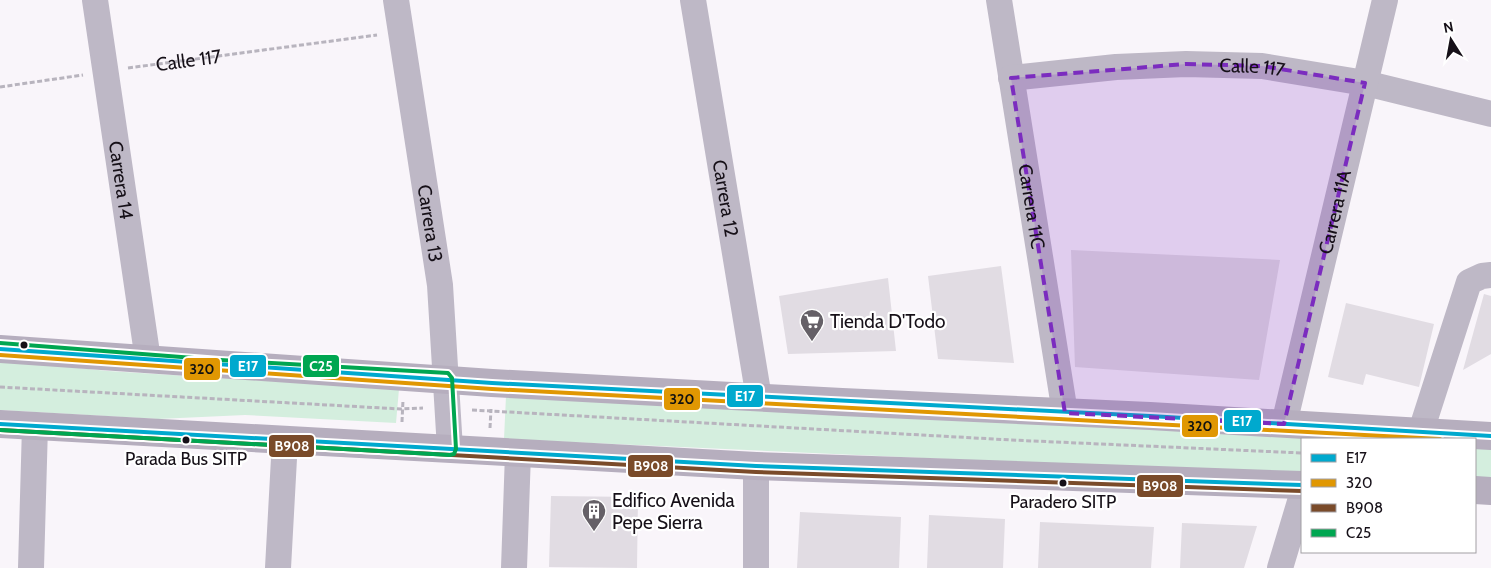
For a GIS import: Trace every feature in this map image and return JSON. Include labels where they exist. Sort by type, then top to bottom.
[{"type":"main road","points":[[0,349],[759,398],[1491,436]]},
{"type":"main road","points":[[0,424],[756,466],[1301,485]]},
{"type":"main road","points":[[1476,490],[1491,491]]},
{"type":"street","name":"Carrera 14","points":[[95,0],[148,360]]},
{"type":"street","name":"Carrera 13","points":[[396,0],[440,286],[450,449]]},
{"type":"street","name":"Carrera 12","points":[[693,0],[759,398]]},
{"type":"street","name":"Carrera 11C","points":[[999,0],[1065,413]]},
{"type":"street","name":"Carrera 11A","points":[[1284,424],[1385,0]]},
{"type":"street","name":"Calle 117","points":[[1011,78],[1116,67],[1186,64],[1262,66],[1365,82],[1491,114]]},
{"type":"street","points":[[1421,431],[1469,282],[1482,276],[1491,275]]},
{"type":"street","points":[[30,568],[35,426]]},
{"type":"street","points":[[278,568],[285,440]]},
{"type":"street","points":[[514,568],[518,453]]},
{"type":"street","points":[[756,466],[756,568]]},
{"type":"street","points":[[1280,568],[1301,498]]},
{"type":"path","name":"Calle 117","points":[[0,86],[378,35]]},
{"type":"path","points":[[0,386],[1001,440],[1301,453]]},
{"type":"highlighted area","points":[[1186,64],[1262,66],[1365,83],[1284,424],[1065,413],[1011,78]]},
{"type":"green space","points":[[0,360],[108,371],[399,389],[396,423],[245,415],[158,419],[0,410]]},
{"type":"green space","points":[[506,396],[1367,438],[1301,438],[1301,475],[504,439]]},
{"type":"green space","points":[[1476,444],[1491,445],[1491,482],[1476,481]]},
{"type":"building","points":[[1071,250],[1280,260],[1259,380],[1075,367]]},
{"type":"building","points":[[1001,266],[1014,363],[938,359],[928,276]]},
{"type":"building","points":[[888,278],[896,351],[788,354],[779,296]]},
{"type":"building","points":[[1484,294],[1491,296],[1491,354],[1463,370]]},
{"type":"building","points":[[1346,303],[1434,324],[1419,387],[1366,374],[1363,385],[1328,377]]},
{"type":"building","name":"Edifico Avenida Pepe Sierra","points":[[551,496],[638,497],[637,568],[549,567]]},
{"type":"building","points":[[800,512],[901,517],[899,568],[797,568]]},
{"type":"building","points":[[929,515],[1005,519],[1003,568],[927,568]]},
{"type":"building","points":[[1040,522],[1154,527],[1151,568],[1038,568]]},
{"type":"building","points":[[1182,523],[1257,526],[1244,568],[1180,568]]},
{"type":"transit line","name":"C25","points":[[0,343],[220,360],[448,373],[452,378],[456,449],[454,454],[450,455],[0,430]]},
{"type":"transit line","name":"E17","points":[[0,349],[492,383],[1150,416],[1491,436]]},
{"type":"transit line","name":"320","points":[[0,355],[492,389],[1421,438]]},
{"type":"transit line","name":"E17","points":[[0,424],[756,466],[1301,485]]},
{"type":"transit line","name":"B908","points":[[0,430],[756,472],[1301,491]]},
{"type":"place","name":"Tienda D'Todo","points":[[812,342]]},
{"type":"place","name":"Parada Bus SITP","points":[[186,440]]},
{"type":"place","name":"Paradero SITP","points":[[1063,483]]},
{"type":"place","name":"Edifico Avenida Pepe Sierra","points":[[594,532]]}]
